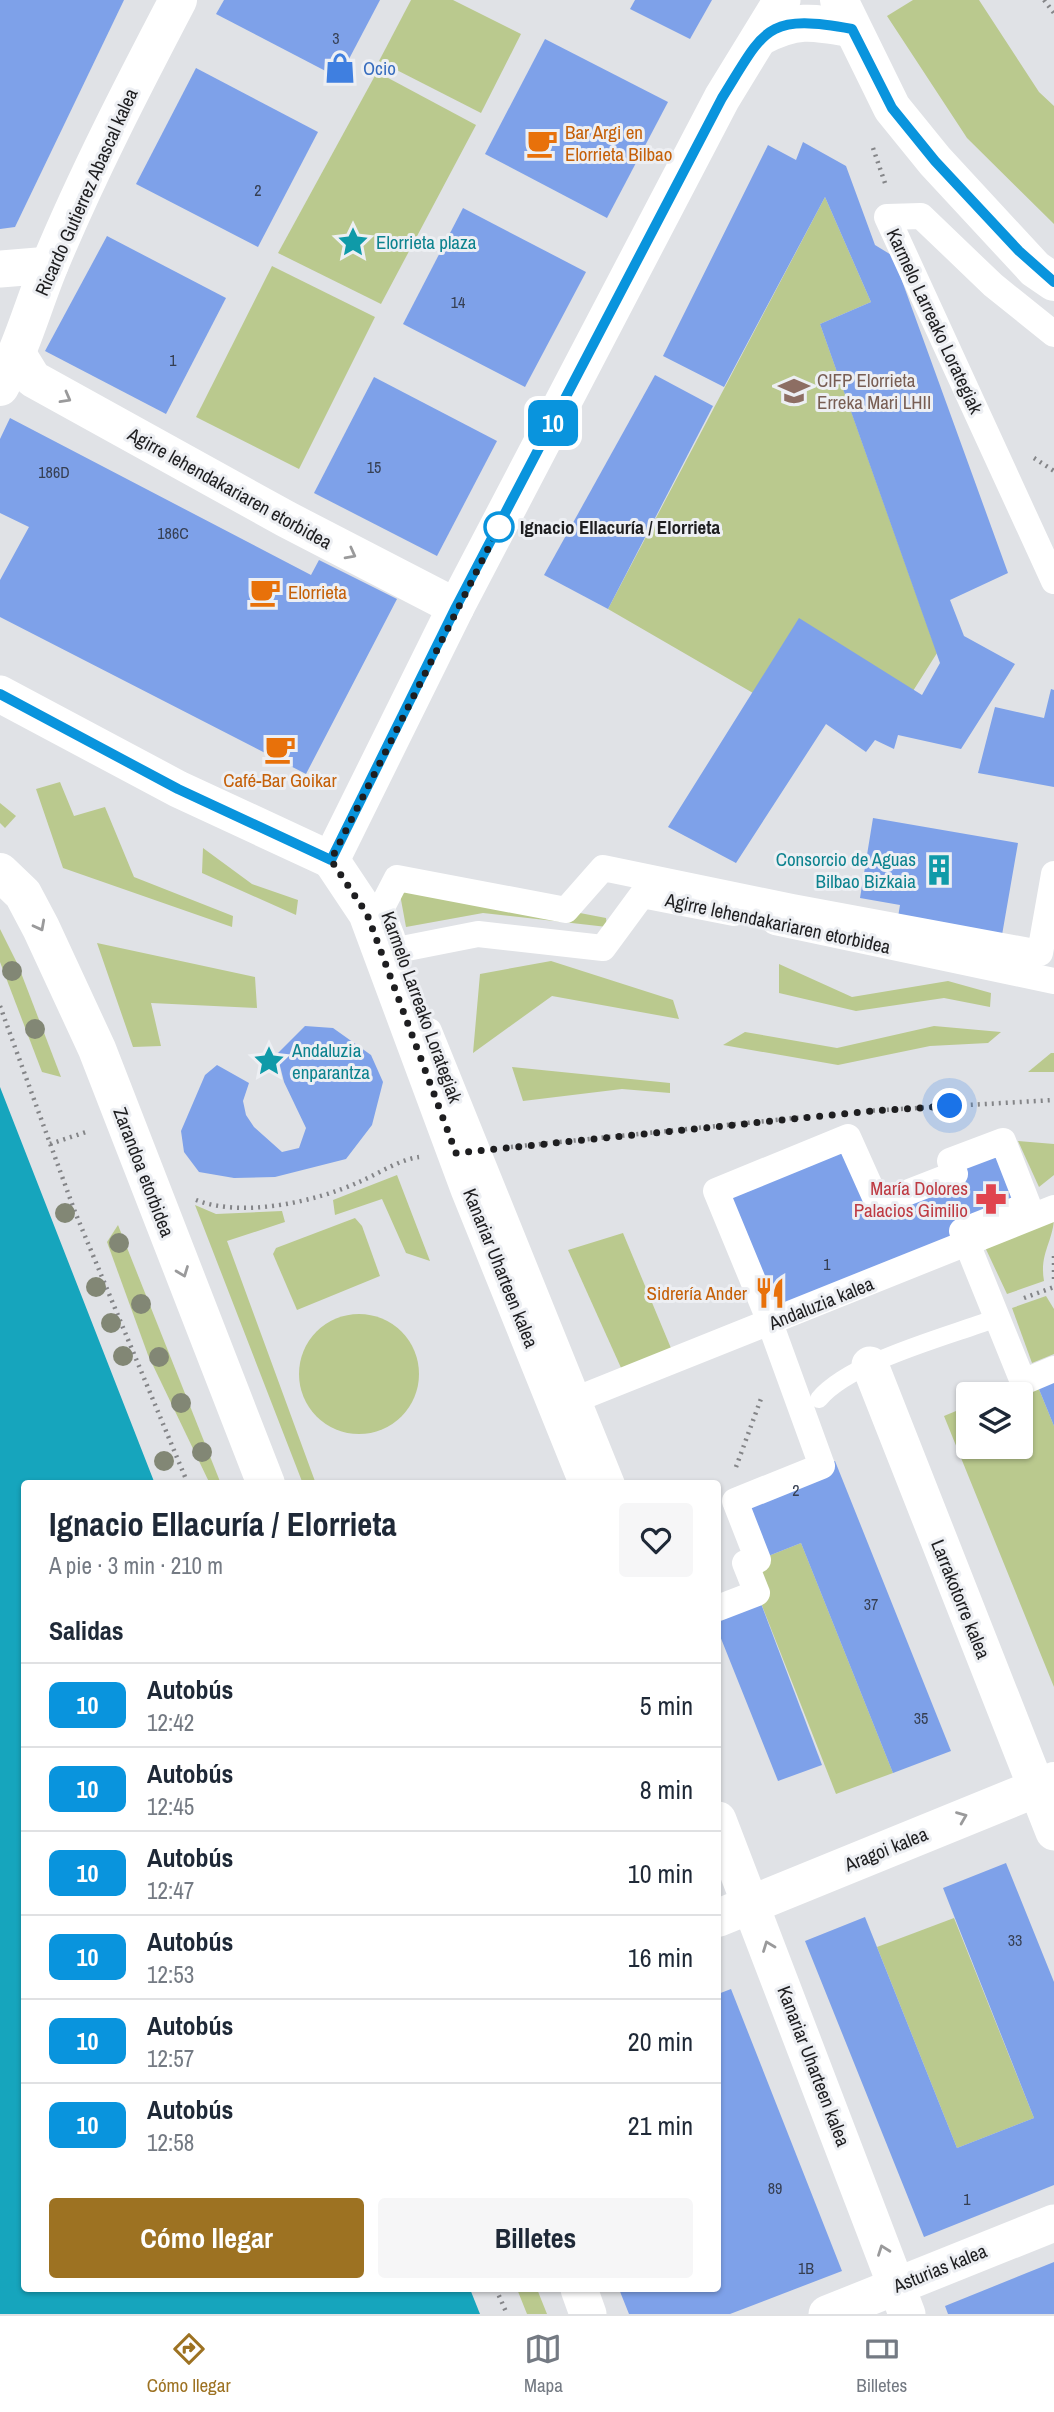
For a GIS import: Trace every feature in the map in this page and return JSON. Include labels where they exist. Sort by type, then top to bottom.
[{"type":"main road","name":"Ricardo Gutierrez Abascal kalea","points":[[0,387],[17,353],[50,265],[131,90],[178,0]]},
{"type":"main road","points":[[845,14],[892,108],[1035,269],[1054,282]]},
{"type":"main road","name":"Zarandoa etorbidea","points":[[0,872],[23,894],[61,966],[97,1049],[264,1480]]},
{"type":"main road","name":"Aragoi kalea","points":[[735,1911],[1045,1784]]},
{"type":"street","points":[[0,694],[178,789],[331,860],[456,607],[722,98],[782,0]]},
{"type":"street","points":[[761,37],[785,24],[845,14]]},
{"type":"street","name":"Karmelo Larreako Lorategiak","points":[[1054,334],[993,285],[921,216],[887,217],[1054,581]]},
{"type":"street","points":[[0,269],[50,265]]},
{"type":"street","name":"Agirre lehendakariaren etorbidea","points":[[17,353],[33,379],[286,519],[456,607]]},
{"type":"street","name":"Kanariar Uharteen kalea","points":[[331,860],[367,914],[466,1152],[587,1480]]},
{"type":"street","name":"Karmelo Larreako Lorategiak","points":[[610,1480],[466,1152],[381,909],[397,878],[566,910],[603,867],[792,907],[1040,953],[1054,874]]},
{"type":"street","name":"Agirre lehendakariaren etorbidea","points":[[402,949],[478,933],[603,948],[642,895],[1054,981]]},
{"type":"street","points":[[721,1607],[757,1593],[745,1563],[758,1560],[735,1501],[822,1466],[771,1324],[716,1191],[848,1137],[878,1204],[955,1174],[950,1161],[1003,1141],[1028,1205],[961,1231],[1023,1382],[1054,1369]]},
{"type":"street","name":"Andaluzia kalea","points":[[587,1395],[771,1324],[1054,1208]]},
{"type":"street","name":"Larrakotorre kalea","points":[[870,1365],[1045,1784],[1054,1832]]},
{"type":"street","name":"Kanariar Uharteen kalea","points":[[721,1836],[735,1911],[902,2300]]},
{"type":"street","name":"Asturias kalea","points":[[827,2314],[902,2300],[1054,2223]]},
{"type":"street","points":[[580,2292],[588,2314]]},
{"type":"lane","points":[[819,1399],[828,1388],[870,1365],[991,1320]]},
{"type":"path","points":[[1044,0],[1054,13]]},
{"type":"path","points":[[1026,453],[1054,471]]},
{"type":"path","points":[[0,1006],[75,1212],[185,1480]]},
{"type":"path","points":[[859,1112],[1054,1100]]},
{"type":"path","points":[[150,1190],[167,1183],[198,1200],[221,1208],[293,1202],[326,1195],[415,1157],[807,1117]]},
{"type":"path","points":[[50,1144],[86,1132]]},
{"type":"path","points":[[1016,1301],[1054,1285],[1054,1256]]},
{"type":"path","points":[[734,1474],[779,1350]]},
{"type":"path","points":[[497,2292],[507,2314]]},
{"type":"green space","points":[[411,0],[453,0],[521,34],[481,113],[379,61]]},
{"type":"green space","points":[[913,0],[979,0],[1039,92],[1054,106],[1054,224],[967,138],[887,16]]},
{"type":"green space","points":[[377,72],[476,125],[381,304],[278,253]]},
{"type":"green space","points":[[825,197],[871,302],[820,324],[937,653],[913,691],[753,693],[608,609]]},
{"type":"green space","points":[[272,266],[375,317],[299,469],[196,417]]},
{"type":"green space","points":[[60,782],[74,816],[105,807],[134,877],[233,916],[232,927],[63,868],[36,789]]},
{"type":"green space","points":[[0,803],[16,816],[5,828],[0,823]]},
{"type":"green space","points":[[203,848],[252,884],[298,900],[296,915],[202,873]]},
{"type":"green space","points":[[397,878],[606,918],[607,927],[483,913],[406,927]]},
{"type":"green space","points":[[0,929],[18,965],[61,1077],[42,1072],[0,962]]},
{"type":"green space","points":[[97,943],[255,977],[257,1008],[151,1003],[161,1046],[133,1047]]},
{"type":"green space","points":[[551,961],[673,1000],[679,1019],[552,996],[473,1053],[480,974]]},
{"type":"green space","points":[[779,964],[852,997],[948,981],[991,993],[990,1007],[944,998],[856,1011],[779,993]]},
{"type":"green space","points":[[934,1026],[1001,1032],[988,1043],[930,1046],[838,1065],[723,1045],[745,1032],[837,1048]]},
{"type":"green space","points":[[1054,1053],[1054,1072],[1028,1072]]},
{"type":"green space","points":[[512,1067],[670,1083],[670,1093],[622,1089],[523,1101]]},
{"type":"green space","points":[[1018,1141],[1054,1144],[1054,1175],[1039,1187]]},
{"type":"green space","points":[[397,1175],[430,1261],[406,1253],[382,1199],[335,1215],[333,1200]]},
{"type":"green space","points":[[195,1205],[216,1214],[282,1211],[285,1222],[227,1241],[315,1480],[301,1480]]},
{"type":"green space","points":[[1054,1216],[1043,1263],[1044,1281],[1007,1294],[984,1245]]},
{"type":"green space","points":[[355,1218],[362,1226],[380,1276],[297,1310],[273,1254],[276,1248]]},
{"type":"green space","points":[[118,1225],[219,1480],[208,1480],[148,1355],[107,1242]]},
{"type":"green space","points":[[623,1233],[673,1353],[622,1370],[568,1250]]},
{"type":"green space","points":[[1046,1296],[1054,1309],[1054,1354],[1032,1363],[1012,1308]]},
{"type":"green space","points":[[359,1314],[382,1319],[401,1332],[414,1351],[419,1374],[414,1397],[401,1416],[382,1429],[359,1434],[336,1429],[317,1416],[304,1397],[299,1374],[304,1351],[317,1332],[336,1319]]},
{"type":"green space","points":[[1034,1377],[1054,1426],[1054,1687],[961,1459],[1033,1459],[1033,1382],[1023,1382]]},
{"type":"green space","points":[[956,1411],[956,1446],[944,1416]]},
{"type":"green space","points":[[801,1543],[893,1773],[836,1794],[757,1593],[758,1560]]},
{"type":"green space","points":[[954,1918],[1034,2118],[957,2148],[877,1947]]},
{"type":"green space","points":[[518,2292],[538,2292],[547,2314],[527,2314]]},
{"type":"water","points":[[0,1087],[153,1480],[21,1480],[21,2292],[471,2292],[480,2314],[0,2314]]},
{"type":"building","points":[[0,0],[124,0],[15,227],[0,229]]},
{"type":"building","points":[[224,0],[380,0],[339,78],[216,14]]},
{"type":"building","points":[[635,0],[712,0],[690,39],[630,9]]},
{"type":"building","points":[[545,39],[668,102],[607,218],[485,154]]},
{"type":"building","points":[[196,68],[318,132],[258,247],[136,184]]},
{"type":"building","points":[[803,142],[846,166],[875,245],[893,256],[1008,573],[950,600],[964,636],[1015,664],[961,749],[898,735],[894,749],[875,740],[866,752],[826,724],[736,863],[668,827],[799,618],[922,695],[940,663],[820,324],[871,302],[825,197],[724,387],[663,356],[768,145],[796,160]]},
{"type":"building","points":[[463,208],[586,272],[525,387],[403,324]]},
{"type":"building","points":[[107,236],[226,298],[166,414],[45,351]]},
{"type":"building","points":[[655,375],[713,406],[608,609],[544,575]]},
{"type":"building","points":[[374,377],[497,441],[437,556],[314,493]]},
{"type":"building","points":[[10,418],[311,575],[319,560],[397,599],[306,774],[0,617],[0,580],[29,527],[0,513],[0,439]]},
{"type":"building","points":[[1051,689],[1054,690],[1054,787],[978,773],[995,707],[1044,718]]},
{"type":"building","name":"Consorcio de Aguas Bilbao Bizkaia","points":[[873,818],[1018,843],[1002,935],[898,917],[900,905],[860,898]]},
{"type":"building","points":[[305,1026],[333,1028],[371,1055],[383,1082],[372,1125],[346,1159],[275,1177],[234,1178],[199,1172],[184,1152],[181,1131],[205,1075],[217,1065],[249,1083],[243,1101],[246,1115],[254,1127],[282,1152],[299,1148],[306,1128],[284,1082],[277,1054]]},
{"type":"building","points":[[848,1137],[878,1204],[1003,1141],[1028,1205],[766,1312],[716,1191]]},
{"type":"building","points":[[1054,1369],[1054,1426],[1034,1377]]},
{"type":"building","points":[[835,1461],[951,1751],[893,1773],[801,1543],[758,1560],[735,1501]]},
{"type":"building","points":[[757,1593],[822,1765],[778,1781],[721,1638],[721,1607]]},
{"type":"building","points":[[1006,1863],[1054,1982],[1054,2185],[924,2237],[805,1941],[865,1917],[957,2148],[1034,2118],[943,1888]]},
{"type":"building","points":[[731,1989],[842,2271],[730,2314],[629,2314],[620,2292],[721,2292],[721,1993]]},
{"type":"building","points":[[1054,2262],[1054,2314],[948,2314],[945,2306]]},
{"type":"bus line","name":"10","points":[[0,694],[178,789],[331,860],[456,607],[722,98],[761,37],[785,24],[822,23],[852,29],[892,108],[935,161],[1035,269],[1054,282]]},
{"type":"place","name":"Ocio","points":[[340,68]]},
{"type":"place","name":"Bar Argi en Elorrieta Bilbao","points":[[542,143]]},
{"type":"place","name":"Elorrieta plaza","points":[[353,242]]},
{"type":"place","name":"CIFP Elorrieta Erreka Mari LHII","points":[[794,391]]},
{"type":"place","name":"Ignacio Ellacuría / Elorrieta","points":[[499,527]]},
{"type":"place","name":"Elorrieta","points":[[265,592]]},
{"type":"place","name":"Café-Bar Goikar","points":[[280,749]]},
{"type":"place","name":"Consorcio de Aguas Bilbao Bizkaia","points":[[939,870]]},
{"type":"place","name":"Andaluzia enparantza","points":[[269,1061]]},
{"type":"place","name":"María Dolores Palacios Gimilio","points":[[991,1199]]},
{"type":"place","name":"Sidrería Ander","points":[[770,1293]]},
{"type":"route","points":[[499,527],[456,607],[331,860],[367,914],[456,1153],[872,1111],[950,1106]]}]
